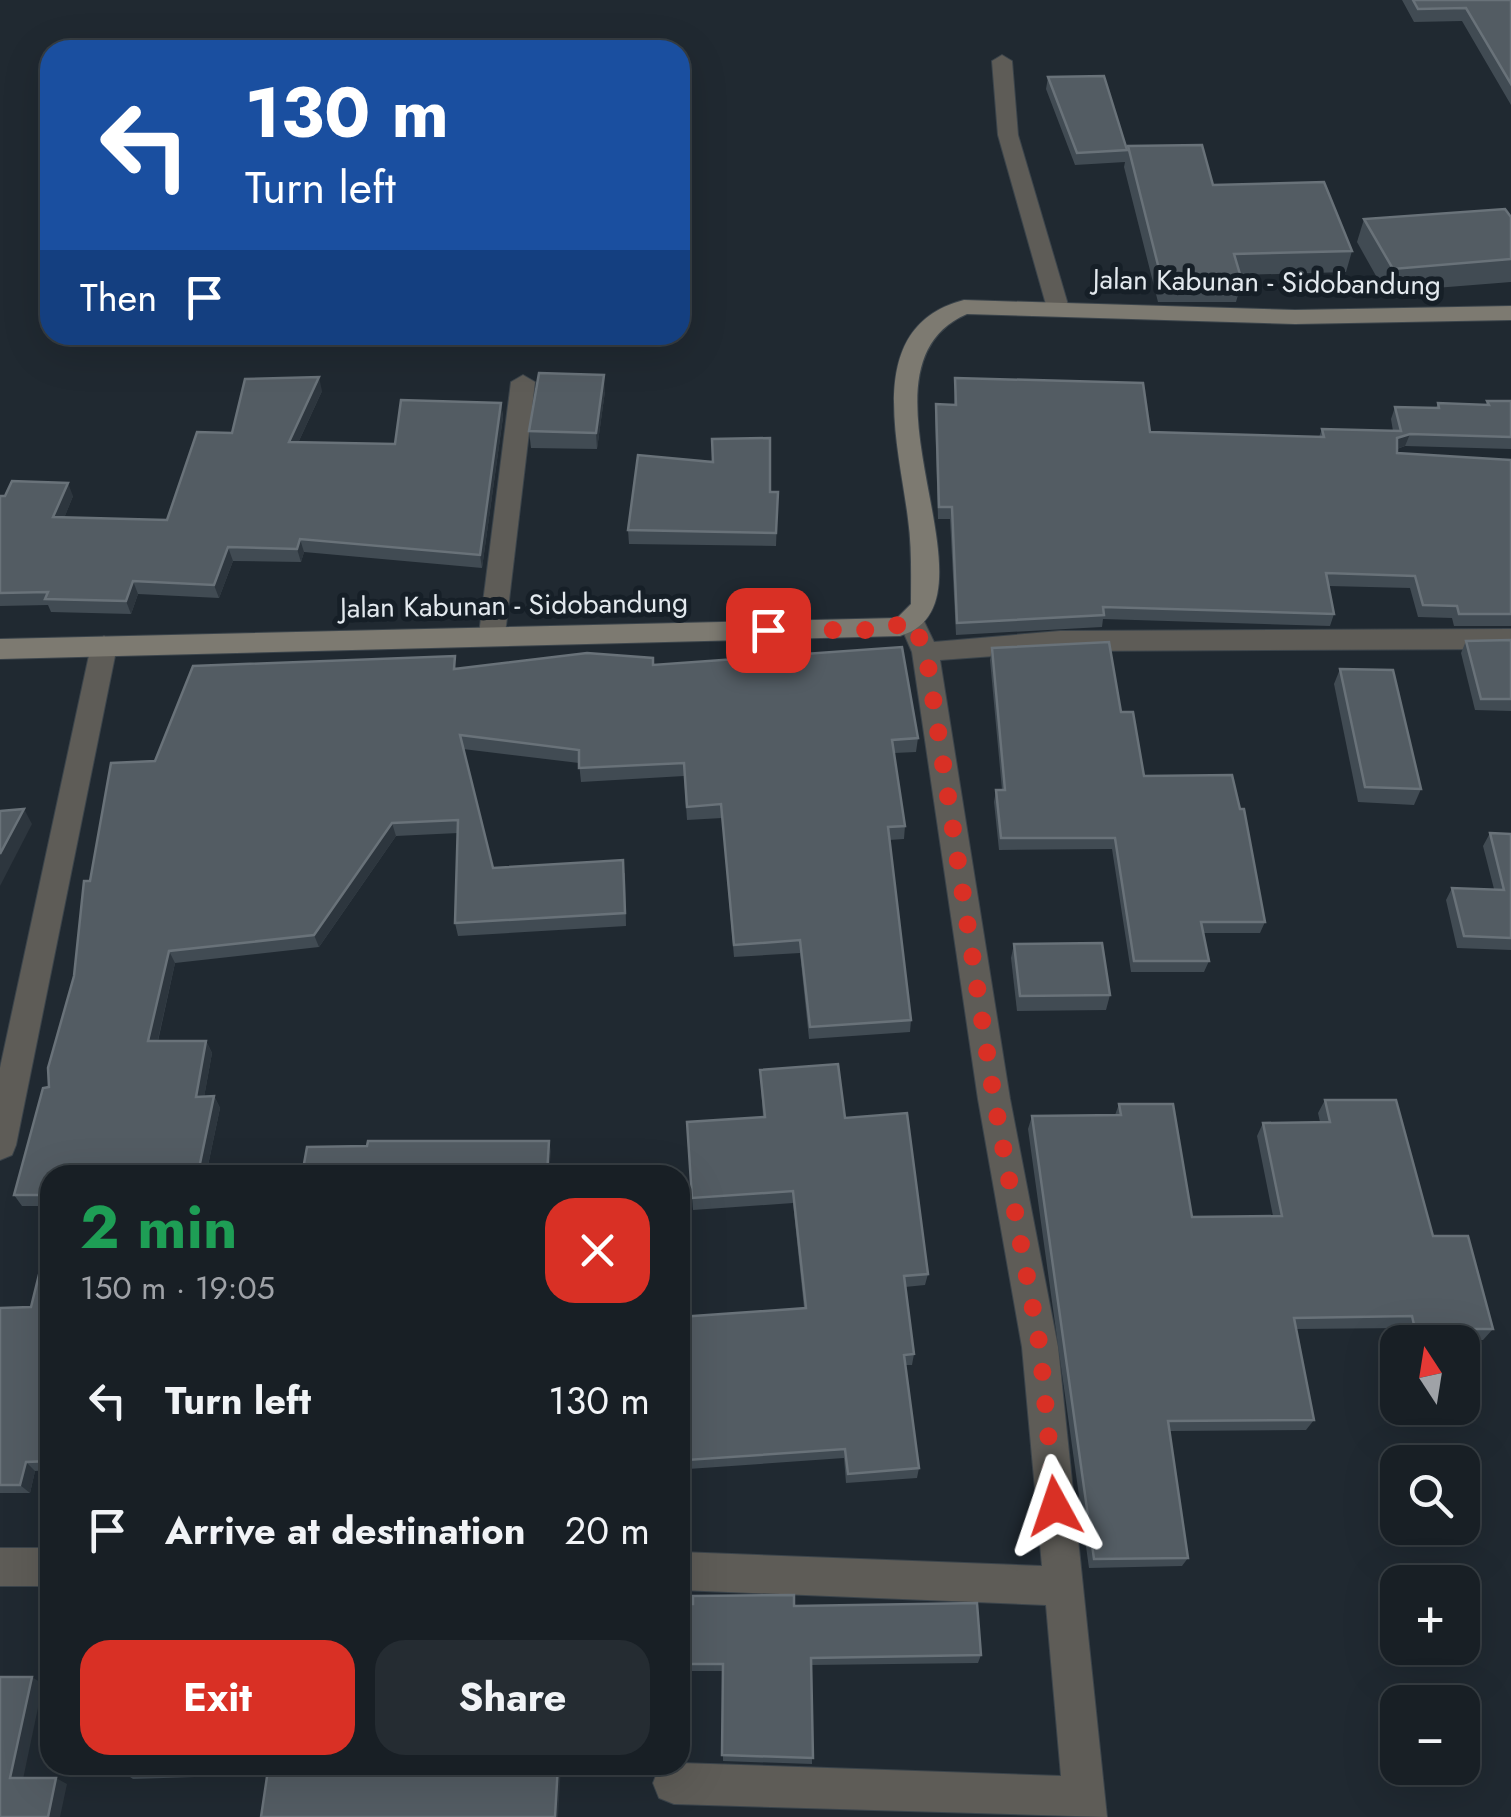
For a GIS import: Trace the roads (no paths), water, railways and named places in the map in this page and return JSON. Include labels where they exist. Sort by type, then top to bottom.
[{"type":"street","points":[[1002,61],[1008,135],[1058,308]]},
{"type":"street","name":"Jalan Kabunan - Sidobandung","points":[[0,649],[492,634],[875,630],[912,622],[924,605],[920,513],[907,386],[917,339],[940,314],[964,307],[1295,317],[1511,313]]},
{"type":"street","points":[[492,634],[523,382]]},
{"type":"street","points":[[674,1783],[1085,1807],[1040,1347],[994,1098],[926,652],[912,622]]},
{"type":"street","points":[[926,652],[1010,642],[1090,640],[1511,639]]},
{"type":"street","points":[[0,1146],[104,646]]},
{"type":"street","points":[[0,1567],[40,1566]]},
{"type":"street","points":[[690,1571],[1062,1586]]}]
